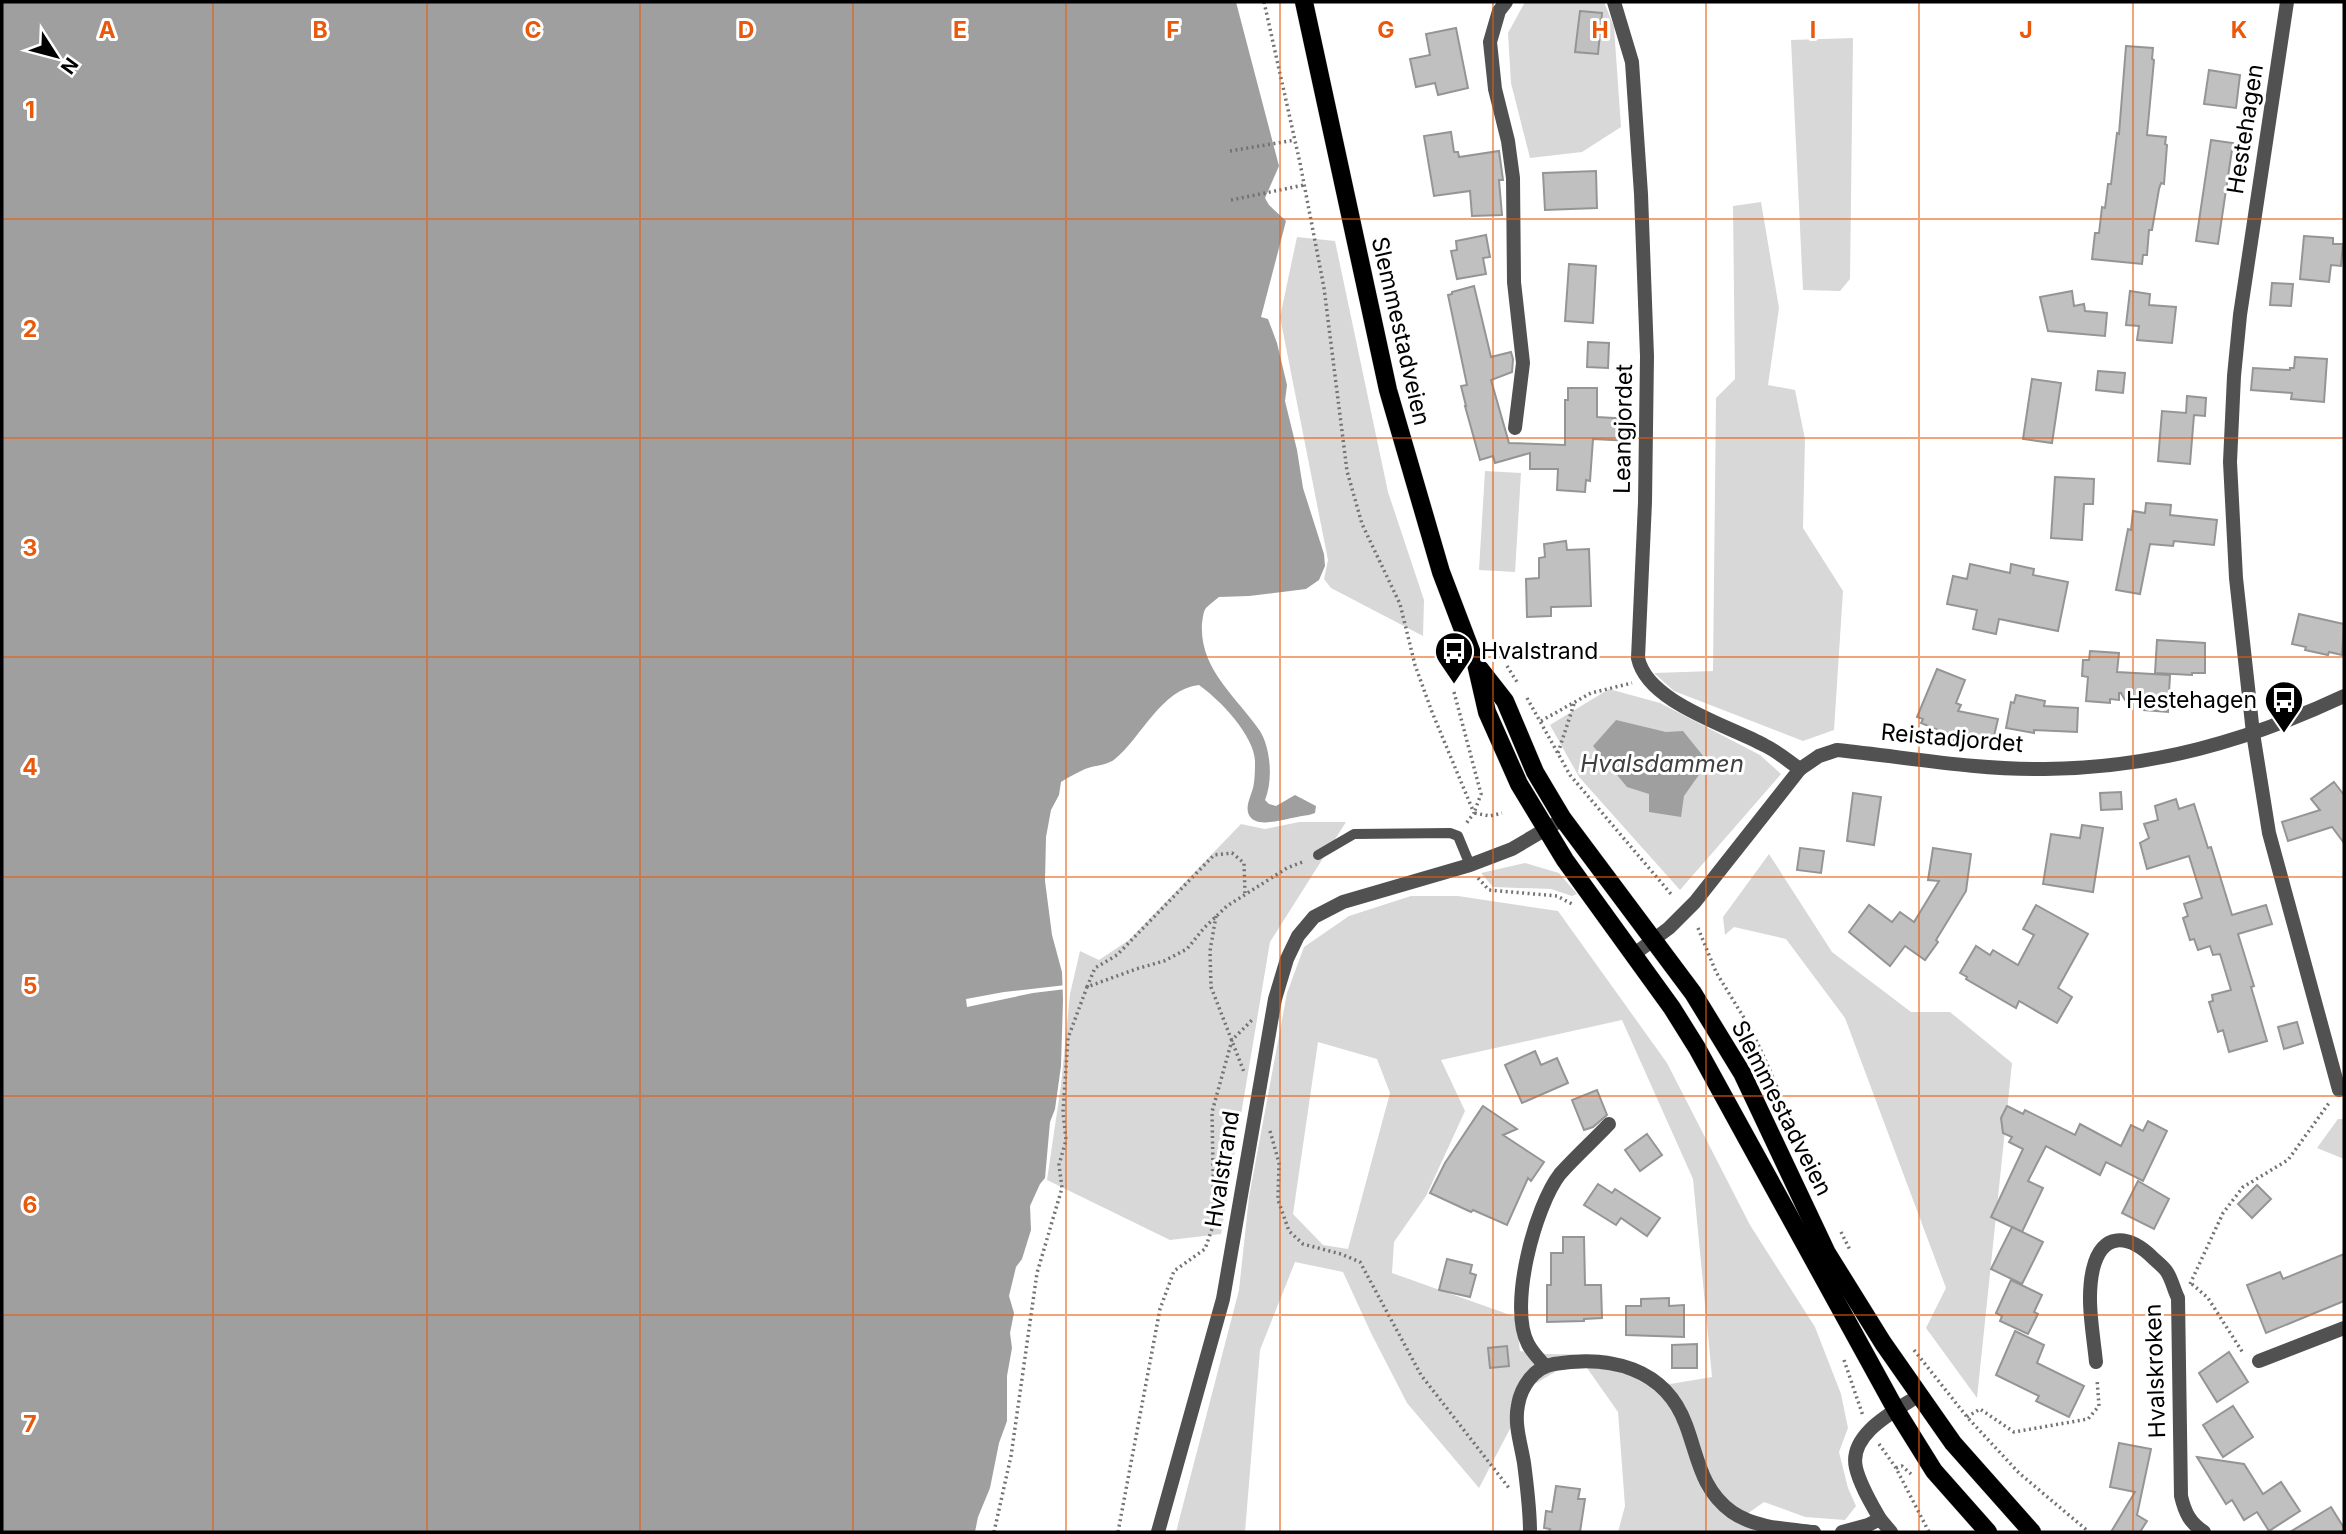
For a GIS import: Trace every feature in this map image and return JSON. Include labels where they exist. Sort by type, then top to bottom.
[{"type":"main road","name":"Slemmestadveien","points":[[1304,2],[1388,390],[1441,572],[1476,664],[1487,712],[1519,784],[1565,860],[1672,1008],[1697,1048],[1896,1410],[1934,1471],[1988,1532]]},
{"type":"main road","name":"Slemmestadveien","points":[[1476,664],[1505,701],[1535,772],[1563,819],[1693,993],[1742,1073],[1827,1252],[1918,1396],[1975,1470],[2032,1532]]},
{"type":"street","points":[[1506,2],[1499,11],[1490,42],[1495,89],[1508,141],[1513,178],[1514,282],[1523,363],[1515,428]]},
{"type":"street","name":"Leangjordet","points":[[1614,2],[1632,62],[1641,180],[1647,370],[1645,502],[1638,658],[1640,670],[1649,682]]},
{"type":"street","name":"Hestehagen","points":[[2287,2],[2240,315],[2230,462],[2234,539],[2253,733],[2269,833],[2339,1090]]},
{"type":"street","points":[[1649,682],[1664,696],[1766,746],[1800,769]]},
{"type":"street","name":"Reistadjordet","points":[[1633,955],[1695,902],[1800,769],[1819,756],[1837,750],[1961,765],[2045,769],[2129,764],[2202,750],[2290,721],[2344,696]]},
{"type":"street","name":"Hvalstrand","points":[[1158,1532],[1223,1299],[1275,999],[1287,959],[1298,936],[1314,917],[1343,902],[1469,865],[1512,849],[1563,819]]},
{"type":"street","points":[[1545,1366],[1527,1343],[1522,1316],[1522,1288],[1530,1242],[1546,1199],[1559,1175],[1609,1124]]},
{"type":"street","name":"Hvalskroken","points":[[2096,1362],[2091,1314],[2093,1270],[2102,1247],[2111,1240],[2128,1241],[2143,1248],[2167,1272],[2178,1298],[2181,1496],[2193,1525],[2204,1532]]},
{"type":"street","points":[[2259,1361],[2344,1328]]},
{"type":"street","points":[[1530,1532],[1517,1425],[1518,1405],[1525,1383],[1545,1366],[1570,1362],[1608,1362],[1636,1370],[1659,1384],[1671,1396],[1686,1424],[1700,1473],[1714,1496],[1733,1513],[1764,1526],[1814,1532]]},
{"type":"street","points":[[1891,1532],[1880,1519],[1856,1469],[1855,1458],[1870,1429],[1918,1396]]},
{"type":"street","points":[[1842,1532],[1880,1519]]},
{"type":"lane","points":[[1318,855],[1354,834],[1450,833],[1458,836],[1469,865]]},
{"type":"path","points":[[1264,2],[1324,288],[1347,471],[1362,524],[1400,604],[1419,676],[1474,813]]},
{"type":"path","points":[[1230,151],[1295,140]]},
{"type":"path","points":[[1231,200],[1304,185]]},
{"type":"path","points":[[1649,682],[1627,684],[1591,693],[1541,721],[1570,775],[1671,894]]},
{"type":"path","points":[[1454,692],[1481,794],[1474,813],[1458,836]]},
{"type":"path","points":[[1558,753],[1574,702]]},
{"type":"path","points":[[1474,813],[1490,816],[1502,813]]},
{"type":"path","points":[[994,1532],[1011,1455],[1037,1273],[1062,1188],[1059,1165],[1066,1140],[1063,1112],[1068,1038],[1087,987],[1095,968],[1117,955],[1214,855],[1231,853],[1244,863],[1245,893]]},
{"type":"path","points":[[1087,987],[1164,961],[1187,949],[1216,916],[1245,893],[1287,868],[1318,855]]},
{"type":"path","points":[[1469,865],[1489,890],[1557,896],[1576,908]]},
{"type":"path","points":[[1216,916],[1210,951],[1212,987],[1256,1103],[1271,1133],[1279,1163],[1278,1200],[1289,1231],[1303,1244],[1342,1254],[1360,1262],[1421,1375],[1530,1515]]},
{"type":"path","points":[[1698,928],[1716,972],[1752,1031],[1807,1163]]},
{"type":"path","points":[[1118,1532],[1160,1309],[1174,1271],[1205,1249],[1214,1223],[1212,1111],[1232,1040],[1275,999]]},
{"type":"path","points":[[2178,1298],[2191,1283],[2223,1213],[2243,1187],[2288,1160],[2339,1090]]},
{"type":"path","points":[[1838,1227],[1856,1261]]},
{"type":"path","points":[[2191,1283],[2208,1298],[2246,1359],[2259,1361]]},
{"type":"path","points":[[1912,1347],[1967,1417],[2019,1473],[2089,1532]]},
{"type":"path","points":[[1842,1354],[1859,1410],[1896,1468],[1928,1532]]},
{"type":"path","points":[[1967,1417],[1980,1409],[2014,1432],[2088,1419],[2099,1406],[2096,1362]]},
{"type":"path","points":[[2076,1532],[2081,1527]]},
{"type":"shaded area","points":[[1525,2],[1604,2],[1614,27],[1621,127],[1582,152],[1530,158],[1511,83],[1508,33]]},
{"type":"shaded area","points":[[1853,38],[1850,279],[1840,291],[1803,290],[1791,40]]},
{"type":"shaded area","points":[[1761,202],[1779,308],[1768,385],[1795,390],[1805,439],[1803,528],[1843,591],[1834,730],[1803,741],[1674,691],[1654,673],[1713,671],[1716,398],[1735,379],[1733,206]]},
{"type":"shaded area","points":[[1297,237],[1335,241],[1388,492],[1424,600],[1423,636],[1331,588],[1324,579],[1328,560],[1280,317]]},
{"type":"shaded area","points":[[1485,471],[1521,473],[1515,572],[1479,570]]},
{"type":"shaded area","points":[[1609,689],[1660,703],[1760,755],[1781,774],[1680,890],[1579,777],[1550,725]]},
{"type":"shaded area","points":[[1299,822],[1346,822],[1270,942],[1221,1234],[1170,1240],[1047,1180],[1061,1085],[1070,994],[1080,951],[1099,960],[1129,940],[1241,824],[1265,829]]},
{"type":"shaded area","points":[[1769,854],[1832,952],[1911,1012],[1950,1012],[2012,1063],[1977,1398],[1926,1328],[1946,1288],[1845,1018],[1786,939],[1734,927],[1725,935],[1723,917]]},
{"type":"shaded area","points":[[1525,863],[1559,873],[1577,894],[1572,896],[1551,889],[1493,887],[1481,873]]},
{"type":"shaded area","points":[[1411,896],[1458,896],[1558,911],[1667,1063],[1750,1225],[1815,1327],[1841,1394],[1848,1428],[1839,1452],[1848,1488],[1856,1506],[1845,1520],[1805,1517],[1764,1502],[1737,1521],[1819,1532],[1618,1532],[1625,1506],[1618,1412],[1587,1368],[1560,1369],[1533,1385],[1479,1488],[1407,1403],[1343,1272],[1295,1262],[1260,1350],[1245,1532],[1176,1532],[1239,1290],[1249,1197],[1287,993],[1304,947],[1349,916]],"holes":[[[1622,1020],[1693,1179],[1712,1377],[1670,1384],[1608,1355],[1520,1351],[1516,1317],[1392,1273],[1394,1242],[1426,1196],[1465,1111],[1441,1060]],[[1318,1042],[1377,1059],[1390,1093],[1348,1249],[1323,1245],[1293,1214]]]},
{"type":"shaded area","points":[[2338,1119],[2344,1119],[2344,1159],[2317,1148]]},
{"type":"water","points":[[2,2],[1236,2],[1279,166],[1265,198],[1286,221],[1261,317],[1268,319],[1277,343],[1287,385],[1285,401],[1303,488],[1324,554],[1325,566],[1319,580],[1306,589],[1219,597],[1204,611],[1203,639],[1206,654],[1221,681],[1264,738],[1270,775],[1265,800],[1276,806],[1295,795],[1316,806],[1315,813],[1267,822],[1251,818],[1248,806],[1255,778],[1255,761],[1249,740],[1234,718],[1199,685],[1173,695],[1115,759],[1085,769],[1061,782],[1059,795],[1051,810],[1046,837],[1045,881],[1052,935],[1062,972],[1061,1066],[1055,1109],[1050,1122],[1045,1178],[1030,1206],[1031,1230],[1022,1259],[1016,1267],[1009,1296],[1014,1313],[1007,1376],[1007,1421],[999,1443],[990,1488],[975,1532],[2,1532]]},
{"type":"water","name":"Hvalsdammen","points":[[1616,720],[1666,732],[1683,731],[1708,762],[1684,796],[1681,817],[1649,812],[1649,794],[1627,787],[1593,746]]},
{"type":"pier","points":[[1066,985],[1066,989],[967,1007],[966,999]]},
{"type":"building","points":[[1580,11],[1602,13],[1598,54],[1575,52]]},
{"type":"building","points":[[1456,28],[1468,88],[1438,95],[1435,83],[1416,87],[1410,59],[1430,55],[1426,34]]},
{"type":"building","points":[[2126,46],[2153,48],[2147,135],[2166,137],[2167,145],[2164,184],[2161,183],[2159,189],[2152,230],[2149,230],[2147,255],[2143,255],[2142,264],[2092,259],[2095,233],[2099,233],[2102,207],[2105,208],[2108,184],[2111,184],[2117,133],[2119,134]]},
{"type":"building","points":[[2209,70],[2240,75],[2236,108],[2204,104]]},
{"type":"building","points":[[1451,132],[1454,152],[1458,152],[1459,157],[1499,151],[1503,180],[1499,180],[1502,215],[1472,216],[1470,191],[1434,196],[1424,136]]},
{"type":"building","points":[[2211,140],[2233,143],[2218,244],[2196,241]]},
{"type":"building","points":[[1596,171],[1597,208],[1545,210],[1543,173]]},
{"type":"building","points":[[1486,235],[1490,257],[1483,258],[1486,274],[1457,279],[1451,251],[1457,250],[1456,241]]},
{"type":"building","points":[[2304,236],[2333,238],[2333,244],[2343,244],[2341,266],[2331,265],[2329,282],[2300,279]]},
{"type":"building","points":[[1569,264],[1596,266],[1593,323],[1565,321]]},
{"type":"building","points":[[2272,283],[2293,284],[2291,306],[2270,305]]},
{"type":"building","points":[[1474,286],[1491,357],[1511,352],[1513,359],[1512,372],[1491,380],[1509,443],[1565,445],[1565,400],[1568,400],[1568,388],[1597,388],[1597,417],[1631,419],[1630,441],[1593,439],[1590,481],[1586,480],[1585,492],[1557,490],[1558,469],[1530,469],[1530,453],[1495,463],[1493,456],[1480,460],[1461,386],[1467,385],[1448,295]]},
{"type":"building","points":[[2072,291],[2074,306],[2084,304],[2085,311],[2107,313],[2105,336],[2048,331],[2040,297]]},
{"type":"building","points":[[2130,291],[2150,294],[2149,305],[2176,307],[2172,343],[2137,340],[2139,326],[2126,325]]},
{"type":"building","points":[[1588,342],[1609,343],[1608,368],[1587,367]]},
{"type":"building","points":[[2295,357],[2327,359],[2324,402],[2291,399],[2292,393],[2251,390],[2253,368],[2290,370],[2294,368]]},
{"type":"building","points":[[2098,371],[2125,373],[2123,393],[2096,390]]},
{"type":"building","points":[[2032,379],[2061,383],[2052,443],[2023,439]]},
{"type":"building","points":[[2187,396],[2206,398],[2205,416],[2194,415],[2190,464],[2158,461],[2162,411],[2186,413]]},
{"type":"building","points":[[2055,477],[2094,479],[2093,504],[2084,504],[2082,540],[2051,538]]},
{"type":"building","points":[[2146,503],[2171,505],[2170,515],[2217,520],[2214,545],[2174,541],[2173,546],[2150,544],[2140,594],[2116,590],[2133,511],[2145,513]]},
{"type":"building","points":[[1566,541],[1567,550],[1589,549],[1591,606],[1551,607],[1551,616],[1527,617],[1526,579],[1539,578],[1539,558],[1545,557],[1544,544]]},
{"type":"building","points":[[1970,564],[2010,573],[2011,564],[2034,569],[2033,575],[2068,582],[2058,631],[1999,619],[1996,634],[1973,629],[1977,610],[1947,604],[1953,576],[1967,579]]},
{"type":"building","points":[[2299,614],[2344,624],[2342,655],[2305,650],[2306,647],[2292,644]]},
{"type":"building","points":[[2157,640],[2205,643],[2205,673],[2155,673]]},
{"type":"building","points":[[2090,651],[2119,653],[2117,672],[2170,675],[2168,712],[2144,710],[2145,701],[2125,700],[2121,693],[2119,700],[2110,699],[2110,703],[2086,701],[2088,677],[2082,676],[2083,660],[2089,660]]},
{"type":"building","points":[[1937,669],[1965,680],[1956,703],[1961,705],[1958,711],[1998,719],[1993,740],[1971,735],[1969,744],[1952,740],[1953,736],[1921,723],[1923,719],[1917,717]]},
{"type":"building","points":[[2016,695],[2045,701],[2044,706],[2078,708],[2077,732],[2034,730],[2034,733],[2006,728],[2011,702],[2014,703]]},
{"type":"building","points":[[2334,782],[2344,795],[2344,843],[2332,827],[2288,841],[2282,822],[2320,810],[2311,799]]},
{"type":"building","points":[[2121,792],[2122,809],[2101,810],[2100,793]]},
{"type":"building","points":[[1853,793],[1881,797],[1874,845],[1847,841]]},
{"type":"building","points":[[2176,799],[2179,809],[2194,804],[2208,848],[2211,847],[2232,915],[2266,905],[2272,924],[2238,934],[2267,1041],[2229,1052],[2223,1030],[2218,1032],[2209,1002],[2213,1001],[2212,995],[2231,990],[2220,954],[2213,955],[2210,946],[2198,950],[2194,939],[2190,940],[2183,918],[2188,916],[2184,904],[2202,898],[2189,856],[2147,869],[2140,843],[2149,838],[2144,824],[2158,820],[2155,806]]},
{"type":"building","points":[[2082,825],[2103,828],[2093,892],[2043,884],[2051,834],[2080,838]]},
{"type":"building","points":[[1800,848],[1824,851],[1821,873],[1797,870]]},
{"type":"building","points":[[1933,848],[1971,854],[1966,891],[1925,960],[1905,946],[1890,966],[1849,932],[1869,905],[1892,922],[1900,912],[1914,922],[1939,881],[1928,880]]},
{"type":"building","points":[[2036,905],[2088,934],[2058,988],[2072,997],[2057,1023],[2019,1001],[2016,1008],[1960,973],[1976,946],[1990,955],[1993,950],[2018,965],[2034,935],[2023,929]]},
{"type":"building","points":[[2297,1022],[2303,1043],[2284,1049],[2278,1027]]},
{"type":"building","points":[[1535,1051],[1541,1065],[1557,1058],[1568,1083],[1522,1103],[1505,1065]]},
{"type":"building","points":[[1597,1090],[1607,1115],[1593,1127],[1584,1130],[1572,1100]]},
{"type":"building","points":[[1483,1106],[1517,1129],[1503,1135],[1544,1162],[1531,1181],[1528,1178],[1507,1225],[1430,1193],[1445,1163]]},
{"type":"building","points":[[2007,1106],[2023,1114],[2025,1110],[2075,1135],[2080,1124],[2121,1146],[2131,1125],[2143,1131],[2148,1121],[2167,1131],[2143,1181],[2106,1162],[2100,1175],[2046,1146],[2028,1181],[2043,1188],[2022,1232],[1991,1217],[2023,1149],[2009,1142],[2012,1137],[2003,1133],[2001,1118]]},
{"type":"building","points":[[1647,1134],[1662,1155],[1640,1171],[1625,1150]]},
{"type":"building","points":[[2138,1181],[2169,1199],[2154,1229],[2122,1213]]},
{"type":"building","points":[[1598,1184],[1612,1193],[1615,1189],[1660,1218],[1647,1236],[1621,1218],[1616,1225],[1584,1205]]},
{"type":"building","points":[[2257,1185],[2271,1199],[2252,1218],[2238,1204]]},
{"type":"building","points":[[2012,1227],[2043,1242],[2022,1284],[1991,1269]]},
{"type":"building","points":[[1563,1237],[1584,1237],[1585,1285],[1601,1285],[1602,1318],[1547,1322],[1547,1285],[1551,1285],[1551,1253],[1563,1253]]},
{"type":"building","points":[[2344,1254],[2344,1301],[2266,1333],[2247,1285],[2280,1272],[2283,1279]]},
{"type":"building","points":[[1447,1259],[1472,1265],[1470,1273],[1476,1275],[1470,1297],[1439,1290]]},
{"type":"building","points":[[2011,1280],[2042,1295],[2034,1312],[2038,1314],[2028,1334],[2000,1321],[2002,1316],[1996,1313]]},
{"type":"building","points":[[1669,1298],[1669,1306],[1684,1305],[1684,1337],[1626,1335],[1626,1306],[1641,1306],[1641,1299]]},
{"type":"building","points":[[2015,1331],[2044,1345],[2037,1363],[2084,1386],[2069,1417],[2036,1401],[2039,1396],[1996,1375]]},
{"type":"building","points":[[1697,1344],[1697,1368],[1672,1368],[1672,1345]]},
{"type":"building","points":[[1507,1346],[1509,1366],[1490,1368],[1488,1348]]},
{"type":"building","points":[[2229,1352],[2248,1382],[2217,1402],[2199,1373]]},
{"type":"building","points":[[2233,1406],[2253,1437],[2223,1457],[2203,1425]]},
{"type":"building","points":[[2119,1443],[2151,1449],[2137,1515],[2147,1521],[2140,1532],[2111,1532],[2135,1492],[2110,1487]]},
{"type":"building","points":[[2197,1457],[2244,1464],[2263,1494],[2281,1482],[2300,1511],[2269,1531],[2257,1512],[2244,1520],[2232,1500],[2226,1504]]},
{"type":"building","points":[[1556,1486],[1580,1489],[1578,1499],[1585,1499],[1580,1532],[1549,1532],[1550,1529],[1544,1528],[1546,1511],[1552,1512]]},
{"type":"building","points":[[2331,1507],[2344,1532],[2290,1532]]},
{"type":"place","name":"Hvalstrand","points":[[1454,685]]},
{"type":"place","name":"Hestehagen","points":[[2284,734]]}]
